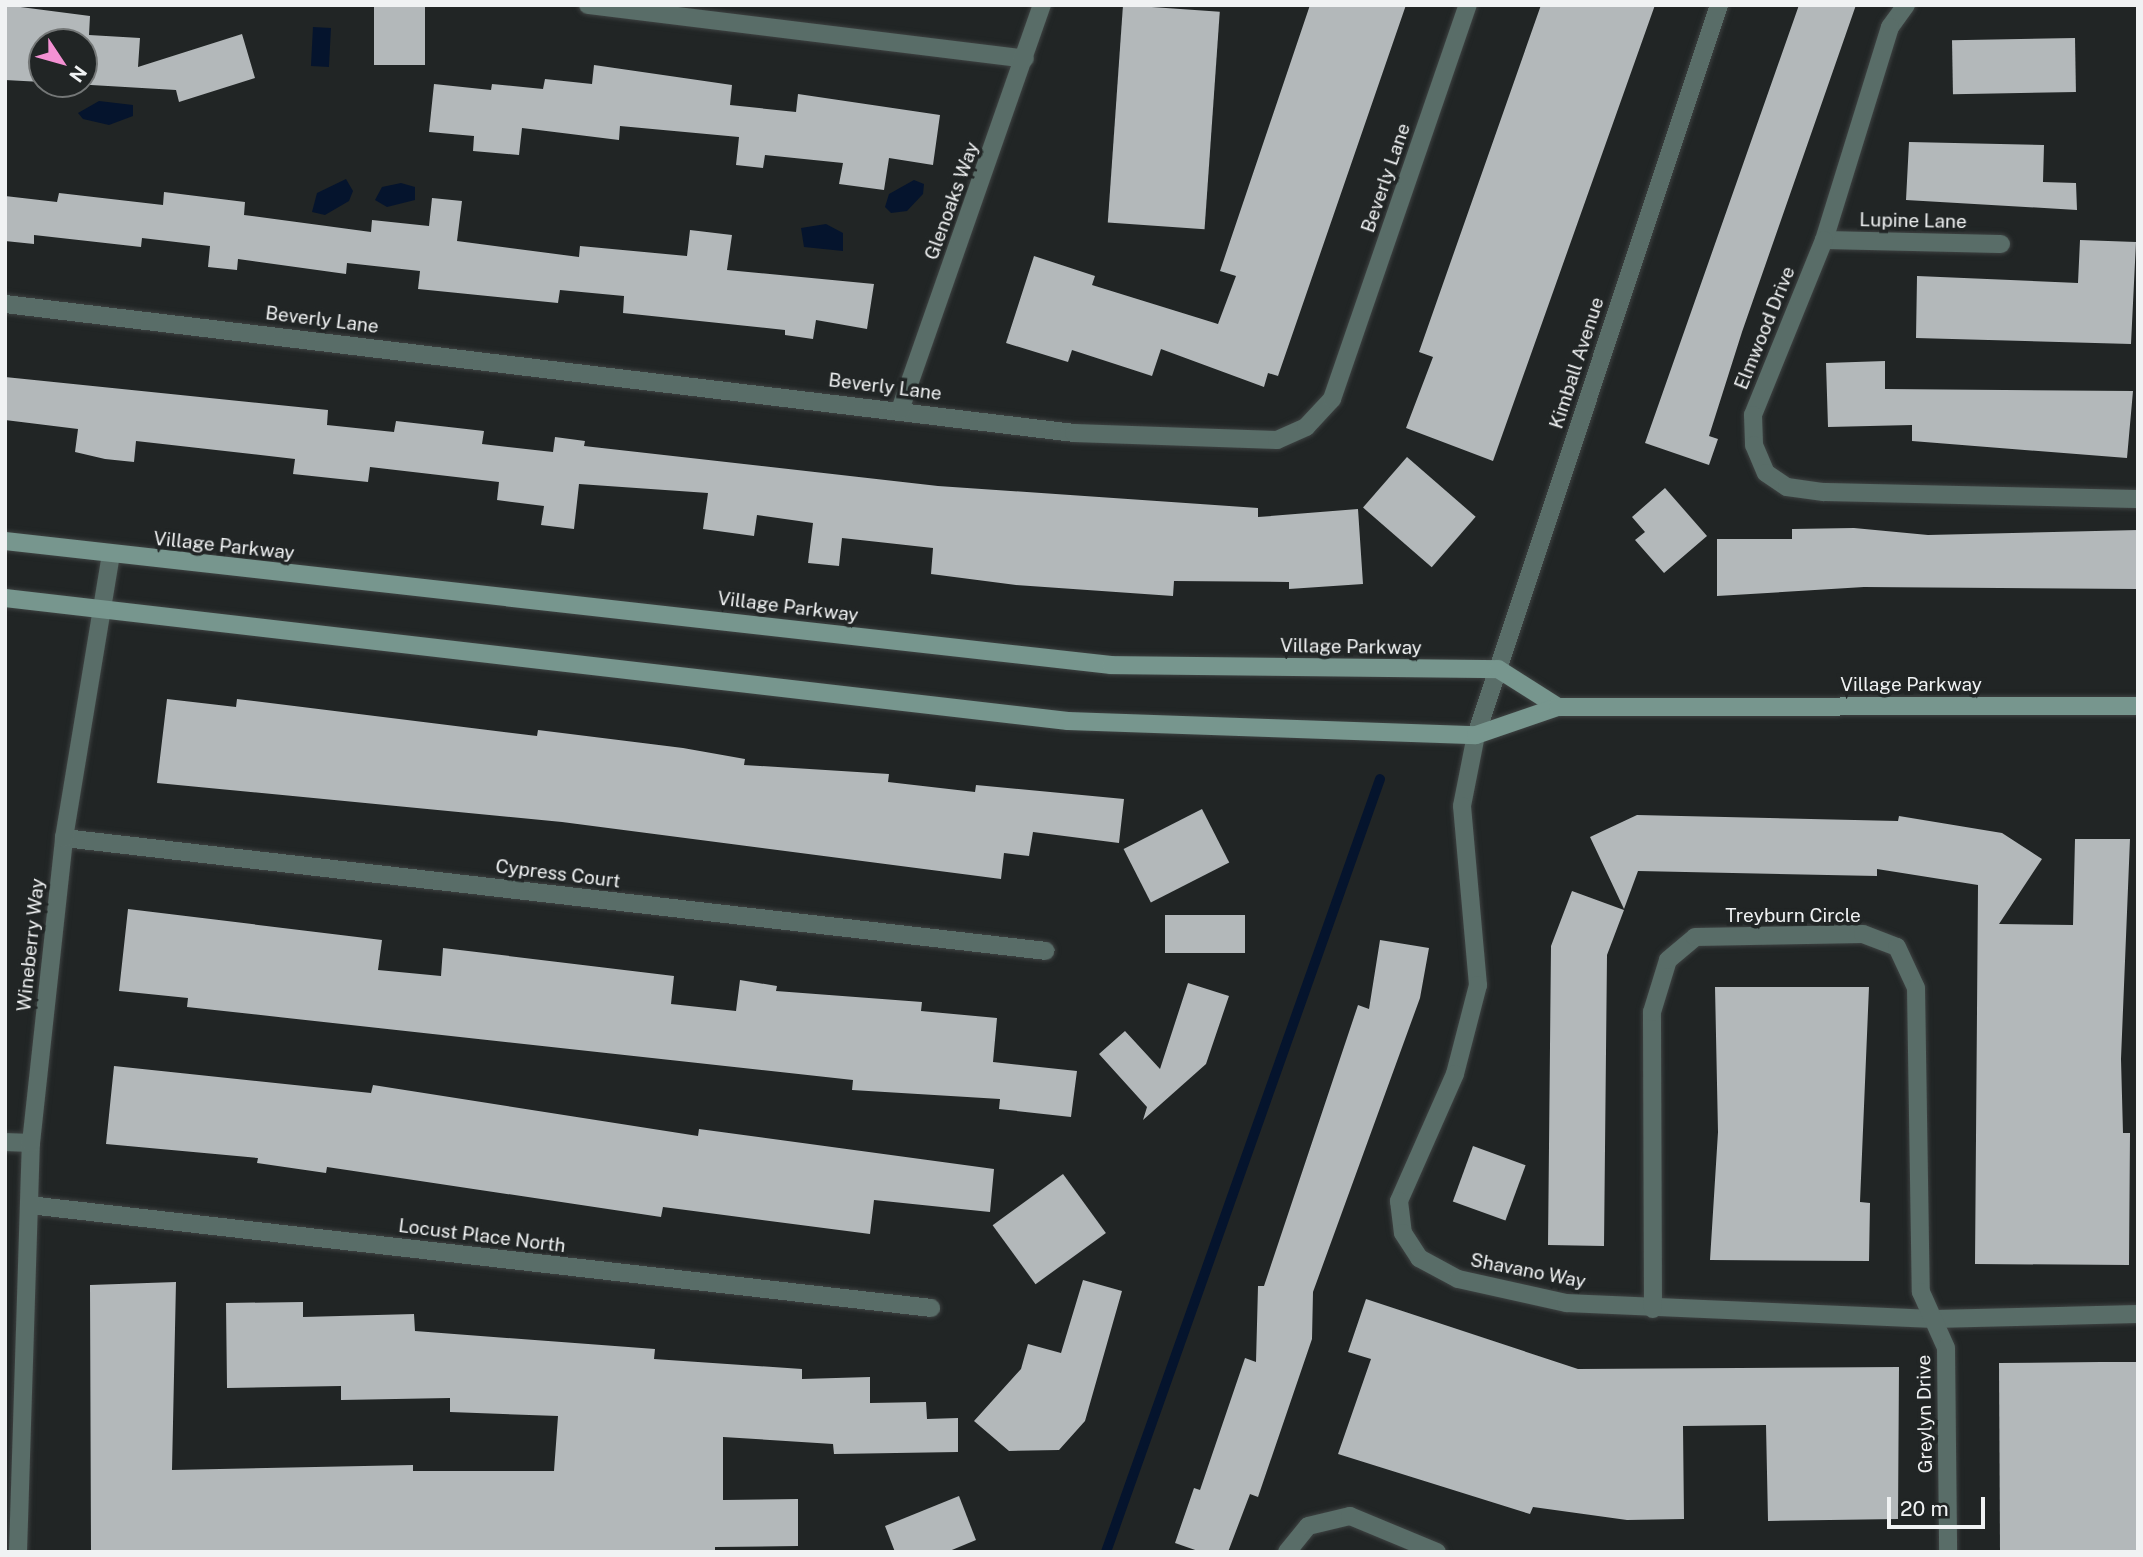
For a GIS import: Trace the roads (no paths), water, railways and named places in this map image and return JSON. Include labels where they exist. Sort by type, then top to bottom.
[{"type":"street","points":[[588,5],[1025,59]]},
{"type":"street","name":"Glenoaks Way","points":[[900,410],[1042,5]]},
{"type":"street","name":"Beverly Lane","points":[[5,304],[1074,433],[1277,440],[1306,427],[1332,399],[1468,5]]},
{"type":"street","name":"Kimball Avenue","points":[[1476,735],[1718,5]]},
{"type":"street","name":"Elmwood Drive","points":[[1906,5],[1890,27],[1824,240],[1753,415],[1754,445],[1766,473],[1787,487],[1824,492],[2138,499]]},
{"type":"street","name":"Lupine Lane","points":[[1824,240],[2001,244]]},
{"type":"street","name":"Village Parkway","points":[[5,541],[111,555],[1111,665],[1498,669]]},
{"type":"street","name":"Wineberry Way","points":[[18,1552],[31,1143],[64,838],[111,555]]},
{"type":"street","name":"Village Parkway","points":[[5,598],[1068,721],[1476,735],[1558,707],[2138,706]]},
{"type":"street","points":[[1498,669],[1558,707]]},
{"type":"street","name":"Shavano Way","points":[[1476,735],[1462,806],[1478,985],[1455,1074],[1399,1201],[1403,1233],[1419,1258],[1458,1279],[1566,1303],[1653,1309],[1934,1319],[2138,1314]]},
{"type":"street","name":"Cypress Court","points":[[64,838],[1046,951]]},
{"type":"street","name":"Treyburn Circle","points":[[1653,1309],[1652,1012],[1668,960],[1695,937],[1863,934],[1897,947],[1916,988],[1921,1292],[1934,1319]]},
{"type":"street","points":[[5,1142],[31,1143]]},
{"type":"street","name":"Locust Place North","points":[[29,1205],[931,1308]]},
{"type":"street","name":"Greylyn Drive","points":[[1934,1319],[1946,1348],[1948,1552]]},
{"type":"street","points":[[1287,1552],[1308,1526],[1350,1516],[1437,1552]]},
{"type":"water","points":[[313,27],[331,28],[329,67],[311,66]]},
{"type":"water","points":[[99,101],[133,105],[133,116],[109,125],[83,119],[78,113]]},
{"type":"water","points":[[346,179],[353,191],[349,201],[325,215],[312,212],[317,193]]},
{"type":"water","points":[[914,180],[924,184],[923,194],[907,211],[891,213],[885,207],[889,194]]},
{"type":"water","points":[[401,183],[415,187],[415,200],[387,207],[375,200],[382,187]]},
{"type":"water","points":[[826,224],[843,233],[843,251],[804,247],[801,228]]},
{"type":"waterway","points":[[1106,1552],[1380,779]]}]
